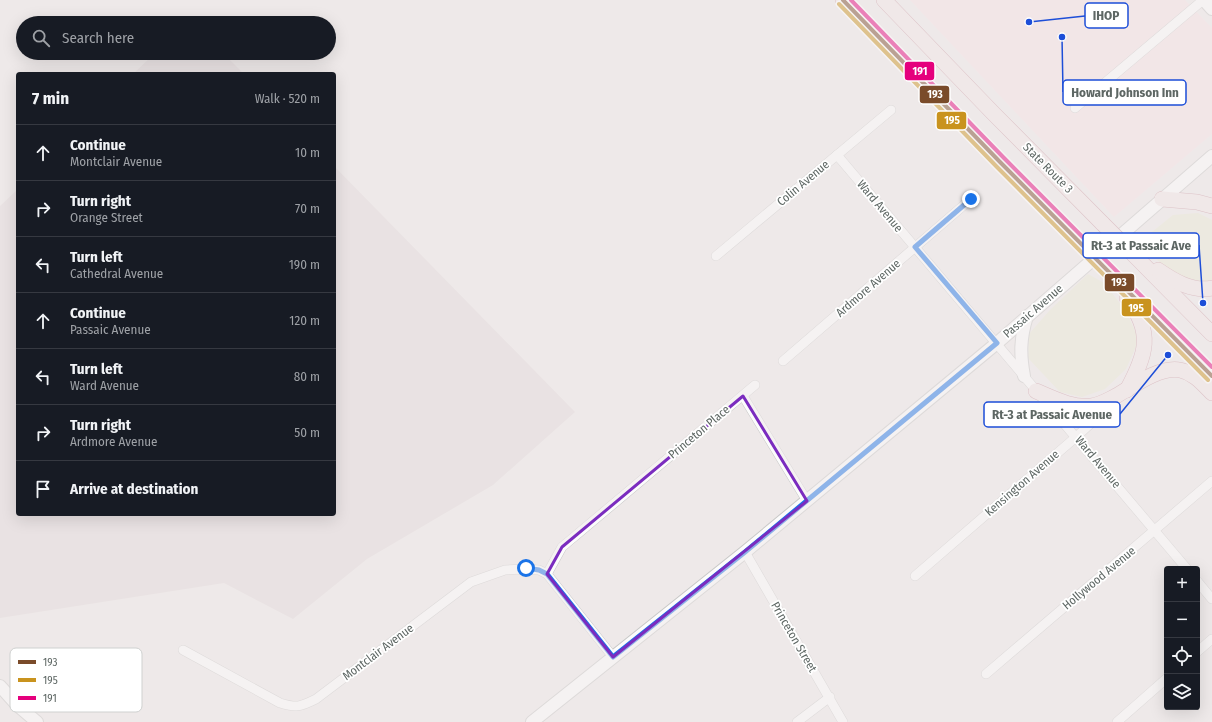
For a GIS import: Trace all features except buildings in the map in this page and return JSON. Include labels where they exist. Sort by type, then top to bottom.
[{"type":"highway","points":[[843,0],[961,123],[1212,376]]},
{"type":"highway","name":"State Route 3","points":[[884,0],[994,114],[1212,334]]},
{"type":"highway","points":[[1167,195],[1212,206]]},
{"type":"highway","points":[[1128,249],[1177,282],[1194,288],[1212,288]]},
{"type":"highway","points":[[1105,269],[1130,301],[1142,326],[1144,336],[1144,347],[1140,367],[1127,390]]},
{"type":"highway","points":[[1036,391],[1064,403],[1092,406],[1103,402],[1160,372],[1174,370],[1187,372],[1195,377],[1212,393]]},
{"type":"main road","points":[[1203,0],[1212,9]]},
{"type":"main road","name":"Passaic Avenue","points":[[532,722],[745,552],[997,343],[1212,156]]},
{"type":"main road","points":[[1024,376],[1020,350],[1027,316]]},
{"type":"main road","points":[[0,686],[10,697]]},
{"type":"main road","points":[[25,712],[37,722]]},
{"type":"street","points":[[1075,108],[1203,0]]},
{"type":"street","name":"Colin Avenue","points":[[716,256],[891,110]]},
{"type":"street","name":"Ward Avenue","points":[[837,155],[1184,566]]},
{"type":"street","name":"Ardmore Avenue","points":[[783,361],[971,199]]},
{"type":"street","points":[[743,396],[755,385]]},
{"type":"street","name":"Kensington Avenue","points":[[914,576],[1127,390]]},
{"type":"street","name":"Princeton Place","points":[[547,574],[562,547],[743,396],[807,501]]},
{"type":"street","name":"Hollywood Avenue","points":[[986,674],[1212,481]]},
{"type":"street","name":"Princeton Street","points":[[745,552],[830,697],[843,722]]},
{"type":"street","name":"Montclair Avenue","points":[[182,650],[280,703],[293,707],[302,706],[316,699],[470,582],[505,570],[526,568],[539,570],[547,574]]},
{"type":"street","points":[[547,574],[613,657]]},
{"type":"street","points":[[1200,585],[1212,599]]},
{"type":"street","points":[[1200,649],[1212,639]]},
{"type":"street","points":[[1117,722],[1164,681]]},
{"type":"street","points":[[798,722],[830,697]]},
{"type":"highlighted area","points":[[743,396],[807,501],[613,657],[547,574],[562,547]]},
{"type":"shaded area","points":[[910,0],[1185,0],[1212,28],[1212,134],[1114,217]]},
{"type":"shaded area","points":[[148,60],[230,60],[242,72],[135,72]]},
{"type":"shaded area","points":[[336,168],[575,412],[493,485],[367,559],[293,619],[224,583],[0,618],[0,206],[16,191],[16,516],[336,516]]},
{"type":"green space","points":[[1198,213],[1212,220],[1212,280],[1199,283],[1178,278],[1155,258],[1141,241],[1173,215]]},
{"type":"green space","points":[[1088,274],[1104,283],[1126,311],[1139,340],[1126,369],[1105,389],[1082,397],[1060,392],[1028,358],[1029,334],[1050,310]]},
{"type":"transit line","name":"193","points":[[843,0],[1000,162],[1212,376]]},
{"type":"transit line","name":"191","points":[[851,0],[1004,158],[1212,367]]},
{"type":"transit line","name":"195","points":[[839,4],[996,166],[1208,380]]},
{"type":"place","name":"IHOP","points":[[1029,22]]},
{"type":"place","name":"Howard Johnson Inn","points":[[1062,37]]},
{"type":"place","name":"Rt-3 at Passaic Ave","points":[[1203,303]]},
{"type":"place","name":"Rt-3 at Passaic Avenue","points":[[1168,355]]},
{"type":"route","points":[[526,568],[539,570],[547,574],[613,657],[807,501],[997,343],[915,247],[971,199]]}]
